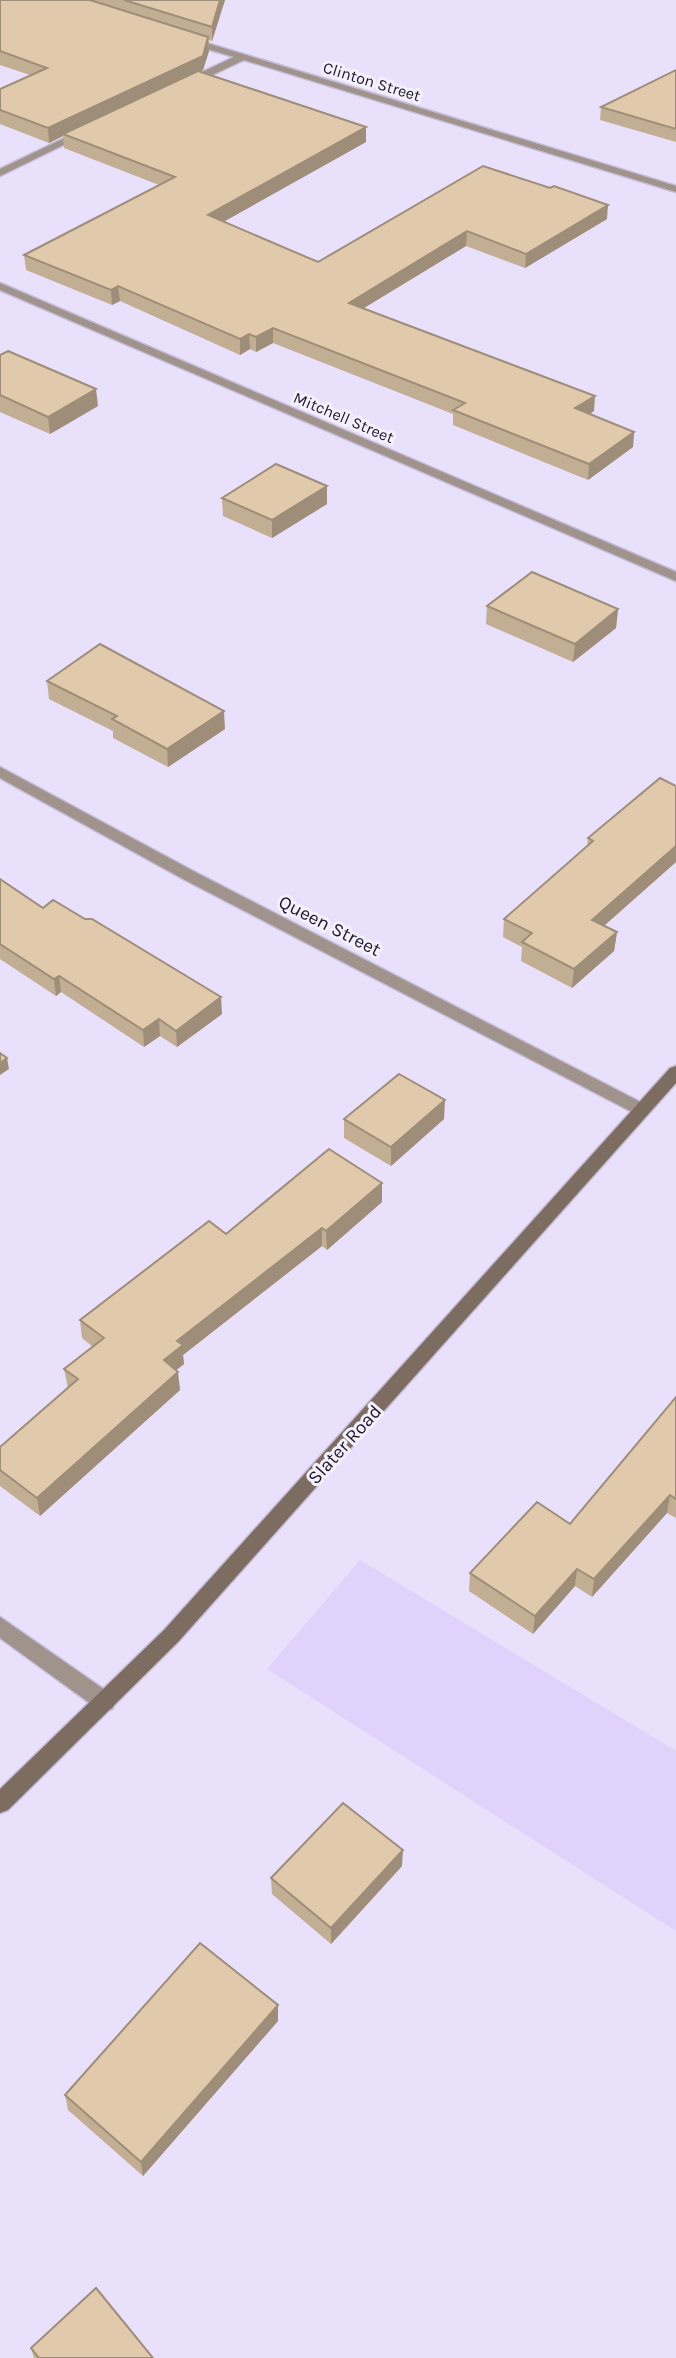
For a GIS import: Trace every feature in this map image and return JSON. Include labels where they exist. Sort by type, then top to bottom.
[{"type":"main road","name":"Slater Road","points":[[0,1803],[171,1636],[676,1072]]},
{"type":"street","name":"Clinton Street","points":[[177,37],[676,189]]},
{"type":"street","points":[[181,86],[241,58]]},
{"type":"street","points":[[0,173],[96,127]]},
{"type":"street","name":"Mitchell Street","points":[[0,286],[676,576]]},
{"type":"street","name":"Queen Street","points":[[0,772],[202,883],[642,1110]]},
{"type":"street","points":[[0,1626],[105,1702]]},
{"type":"shaded area","points":[[360,1560],[676,1751],[676,1931],[267,1669]]},
{"type":"building","points":[[0,0],[90,0],[208,37],[203,56],[48,128],[0,110],[0,89],[47,68],[0,51]]},
{"type":"building","points":[[124,0],[220,0],[212,27]]},
{"type":"building","points":[[676,70],[676,129],[601,107]]},
{"type":"building","points":[[198,71],[366,127],[208,215],[318,262],[483,166],[608,205],[526,254],[467,231],[349,303],[595,396],[575,408],[634,432],[589,464],[453,410],[465,403],[273,328],[256,337],[249,334],[240,339],[118,286],[111,290],[24,255],[175,177],[63,134]]},
{"type":"building","points":[[8,351],[96,389],[48,417],[0,395],[0,355]]},
{"type":"building","points":[[276,464],[327,486],[272,520],[222,498]]},
{"type":"building","points":[[532,572],[618,609],[575,644],[487,606]]},
{"type":"building","points":[[100,644],[224,711],[167,749],[112,719],[117,716],[47,681]]},
{"type":"building","points":[[660,778],[676,786],[676,846],[592,920],[617,932],[574,969],[522,942],[532,933],[504,919],[593,841],[588,838]]},
{"type":"building","points":[[0,879],[43,908],[53,900],[85,919],[92,919],[221,997],[176,1031],[159,1019],[143,1030],[59,976],[54,979],[0,944]]},
{"type":"building","points":[[0,1053],[7,1058],[0,1063]]},
{"type":"building","points":[[399,1074],[445,1100],[391,1147],[344,1119]]},
{"type":"building","points":[[329,1149],[382,1183],[326,1231],[322,1228],[177,1341],[183,1345],[164,1360],[178,1372],[37,1498],[0,1470],[0,1447],[78,1379],[64,1369],[104,1338],[80,1320],[209,1221],[226,1234]]},
{"type":"building","points":[[676,1397],[676,1499],[670,1495],[594,1579],[577,1569],[535,1616],[470,1573],[537,1502],[570,1524]]},
{"type":"building","points":[[343,1803],[403,1850],[331,1928],[271,1878]]},
{"type":"building","points":[[200,1943],[278,2005],[141,2162],[65,2095]]},
{"type":"building","points":[[96,2288],[153,2358],[39,2358],[31,2348]]}]
